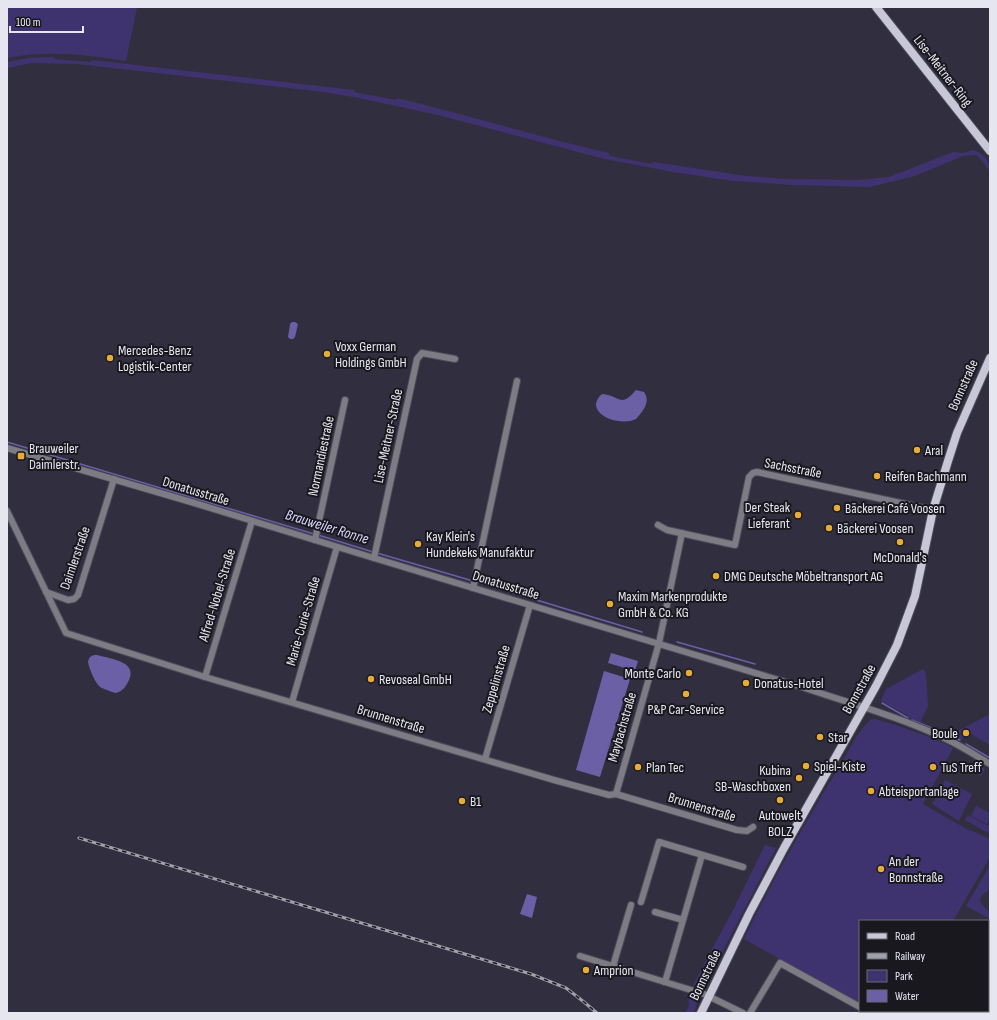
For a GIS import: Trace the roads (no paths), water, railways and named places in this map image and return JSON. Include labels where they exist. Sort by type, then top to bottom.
[{"type":"main road","name":"Lise-Meitner-Ring","points":[[876,7],[990,151]]},
{"type":"main road","name":"Bonnstraße","points":[[701,1013],[749,914],[784,848],[864,708],[895,650],[915,596],[933,510],[957,433],[990,358]]},
{"type":"street","name":"Lise-Meitner-Straße","points":[[374,557],[417,359],[422,353],[455,360]]},
{"type":"street","points":[[474,586],[517,381]]},
{"type":"street","name":"Normandiestraße","points":[[315,539],[345,400]]},
{"type":"street","name":"Donatusstraße","points":[[7,448],[315,539],[337,547],[474,586],[530,605],[659,643],[864,708],[908,723],[945,738],[990,764]]},
{"type":"street","name":"Sachsstraße","points":[[658,525],[667,530],[735,545],[749,478],[753,473],[757,472],[933,510]]},
{"type":"street","name":"Daimlerstraße","points":[[7,510],[46,592],[68,600],[74,599],[78,594],[114,479]]},
{"type":"street","name":"Alfred-Nobel-Straße","points":[[205,676],[252,521]]},
{"type":"street","name":"Maybachstraße","points":[[616,794],[659,643],[682,533]]},
{"type":"street","name":"Marie-Curie-Straße","points":[[292,702],[337,547]]},
{"type":"street","name":"Brunnenstraße","points":[[46,592],[66,633],[292,702],[609,795],[616,794],[737,830],[747,831],[753,827]]},
{"type":"street","name":"Zeppelinstraße","points":[[485,759],[530,605]]},
{"type":"street","points":[[641,902],[659,842],[743,867]]},
{"type":"street","points":[[666,982],[702,855]]},
{"type":"street","points":[[613,966],[631,905]]},
{"type":"street","points":[[655,912],[683,920]]},
{"type":"street","points":[[580,956],[708,996],[743,1013]]},
{"type":"street","points":[[750,1013],[780,963],[859,1006]]},
{"type":"water","points":[[292,322],[298,324],[295,337],[290,339],[288,337],[290,324]]},
{"type":"water","points":[[636,390],[644,392],[647,399],[643,410],[636,419],[628,421],[612,420],[599,412],[596,406],[597,400],[602,394],[623,400],[631,396]]},
{"type":"water","points":[[611,653],[638,661],[635,671],[608,663]]},
{"type":"water","points":[[97,655],[117,660],[128,666],[130,677],[126,686],[121,691],[115,693],[100,687],[97,684],[88,662],[91,656]]},
{"type":"water","points":[[604,671],[630,679],[600,777],[576,770]]},
{"type":"water","points":[[527,894],[537,897],[532,918],[520,914]]},
{"type":"waterway","name":"Brauweiler Ronne","points":[[7,442],[314,534]]},
{"type":"waterway","name":"Brauweiler Ronne","points":[[318,535],[373,552]]},
{"type":"waterway","name":"Brauweiler Ronne","points":[[377,553],[473,581]]},
{"type":"waterway","name":"Brauweiler Ronne","points":[[477,582],[642,632]]},
{"type":"waterway","name":"Brauweiler Ronne","points":[[677,642],[755,664]]},
{"type":"waterway","points":[[882,703],[908,718]]},
{"type":"waterway","points":[[912,720],[944,733]]},
{"type":"waterway","points":[[949,735],[960,740]]},
{"type":"waterway","points":[[966,744],[990,758]]},
{"type":"railway","points":[[79,838],[531,974],[566,988],[597,1013]]},
{"type":"place","name":"Voxx German Holdings GmbH","points":[[327,354]]},
{"type":"place","name":"Mercedes-Benz Logistik-Center","points":[[110,358]]},
{"type":"place","name":"Aral","points":[[917,450]]},
{"type":"place","name":"Brauweiler Daimlerstr.","points":[[21,456]]},
{"type":"place","name":"Reifen Bachmann","points":[[877,476]]},
{"type":"place","name":"Bäckerei Café Voosen","points":[[837,508]]},
{"type":"place","name":"Der Steak Lieferant","points":[[798,515]]},
{"type":"place","name":"Bäckerei Voosen","points":[[829,528]]},
{"type":"place","name":"McDonald's","points":[[900,542]]},
{"type":"place","name":"Kay Klein's Hundekeks Manufaktur","points":[[418,544]]},
{"type":"place","name":"DMG Deutsche Möbeltransport AG","points":[[716,576]]},
{"type":"place","name":"Maxim Markenprodukte GmbH & Co. KG","points":[[610,604]]},
{"type":"place","name":"Monte Carlo","points":[[689,673]]},
{"type":"place","name":"Revoseal GmbH","points":[[371,679]]},
{"type":"place","name":"Donatus-Hotel","points":[[746,683]]},
{"type":"place","name":"P&P Car-Service","points":[[686,694]]},
{"type":"place","name":"Boule","points":[[966,733]]},
{"type":"place","name":"Star","points":[[820,737]]},
{"type":"place","name":"Spiel-Kiste","points":[[806,766]]},
{"type":"place","name":"Plan Tec","points":[[638,767]]},
{"type":"place","name":"TuS Treff","points":[[933,767]]},
{"type":"place","name":"Kubina SB-Waschboxen","points":[[799,778]]},
{"type":"place","name":"Abteisportanlage","points":[[871,791]]},
{"type":"place","name":"Autowelt BOLZ","points":[[780,800]]},
{"type":"place","name":"B1","points":[[462,801]]},
{"type":"place","name":"An der Bonnstraße","points":[[881,869]]},
{"type":"place","name":"Amprion","points":[[586,970]]}]
